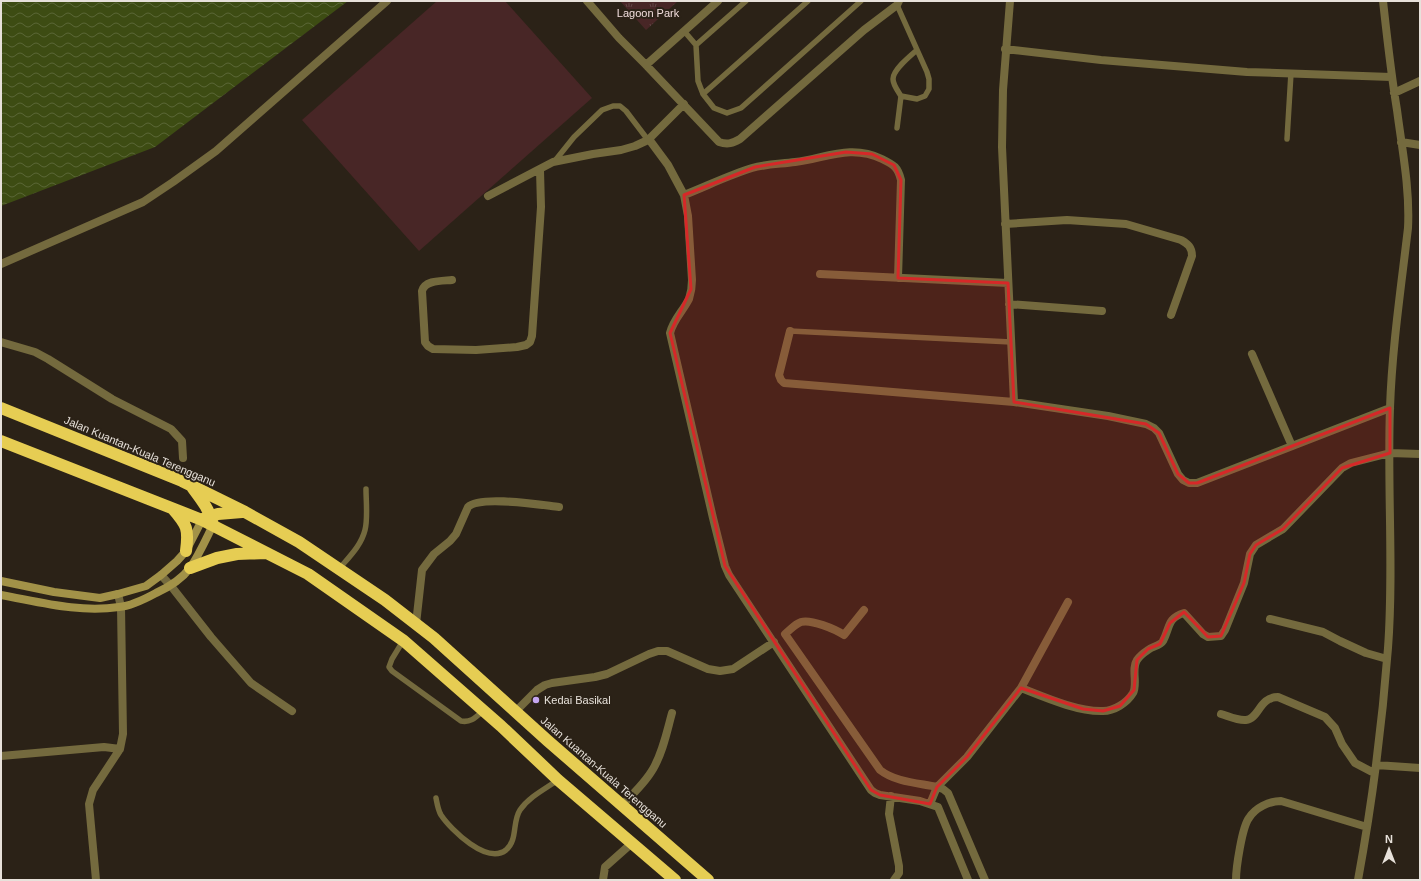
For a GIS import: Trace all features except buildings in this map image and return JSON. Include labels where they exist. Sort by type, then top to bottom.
[{"type":"highway","name":"Jalan Kuantan-Kuala Terengganu","points":[[5,409],[190,485],[245,512],[299,542],[385,600],[434,638],[708,880]]},
{"type":"highway","points":[[1,441],[172,508],[209,520],[308,574],[404,640],[484,710],[558,780],[675,880]]},
{"type":"highway","points":[[190,485],[204,503],[209,520]]},
{"type":"highway","points":[[172,508],[184,522],[188,535],[186,551]]},
{"type":"highway","points":[[209,520],[227,512],[245,512]]},
{"type":"highway","points":[[190,568],[218,558],[237,554],[267,553]]},
{"type":"highway","points":[[645,854],[661,839]]},
{"type":"street","points":[[1,264],[143,202],[173,182],[216,151],[387,1]]},
{"type":"street","points":[[587,1],[619,38],[646,64],[719,142],[725,144],[732,143],[740,139],[864,30],[898,3]]},
{"type":"street","points":[[646,64],[718,1]]},
{"type":"street","points":[[1010,1],[1005,49],[1002,147],[1014,402]]},
{"type":"street","points":[[1358,880],[1376,762],[1387,658],[1391,578],[1390,408],[1394,344],[1409,209],[1407,180],[1391,77],[1383,1]]},
{"type":"street","points":[[1005,49],[1101,60],[1247,72],[1391,77]]},
{"type":"street","points":[[1394,93],[1420,81]]},
{"type":"street","points":[[488,196],[554,162],[621,150],[648,140],[684,104]]},
{"type":"street","points":[[648,140],[668,165],[684,195],[688,216],[692,284],[689,298],[671,327],[670,333],[725,566],[729,575],[871,790],[875,793],[920,801],[936,806],[940,810],[968,880]]},
{"type":"street","points":[[1401,142],[1420,145]]},
{"type":"street","points":[[684,195],[738,172],[755,167],[796,162],[846,152],[872,154],[894,165],[899,172],[901,180],[898,278]]},
{"type":"street","points":[[452,280],[427,284],[424,286],[422,292],[425,342],[428,346],[433,348],[476,350],[526,346],[530,342],[532,336],[541,207],[540,170]]},
{"type":"street","points":[[1005,224],[1067,220],[1126,224],[1181,240],[1188,244],[1192,251],[1192,256],[1171,315]]},
{"type":"street","points":[[820,274],[1008,283]]},
{"type":"street","points":[[1009,304],[1102,311]]},
{"type":"street","points":[[790,331],[780,375],[781,380],[784,383],[1014,402],[1108,416],[1146,424],[1154,428],[1159,434],[1178,474],[1183,480],[1189,483],[1197,483],[1390,408]]},
{"type":"street","points":[[1,342],[34,352],[48,359],[112,399],[171,429],[182,441],[183,458]]},
{"type":"street","points":[[1252,354],[1292,446]]},
{"type":"street","points":[[1021,688],[1052,700],[1083,709],[1104,711],[1120,706],[1127,700],[1134,690],[1135,665],[1137,660],[1148,649],[1163,642],[1169,625],[1179,615],[1186,614],[1203,634],[1208,637],[1221,636],[1225,630],[1244,583],[1250,554],[1256,545],[1283,529],[1342,468],[1352,462],[1390,453],[1420,454]]},
{"type":"street","points":[[416,624],[422,570],[434,554],[456,534],[470,504],[484,501],[516,502],[559,507]]},
{"type":"street","points":[[1,581],[54,592],[100,598],[146,586],[177,561],[209,520]]},
{"type":"street","points":[[1,594],[75,608],[121,607],[150,596],[170,586],[190,568],[209,520]]},
{"type":"street","points":[[160,576],[170,586],[210,637],[251,683],[292,711]]},
{"type":"street","points":[[96,880],[89,804],[93,790],[120,749],[123,734],[121,607],[118,594]]},
{"type":"street","points":[[930,804],[937,787],[968,757],[1021,688],[1068,602]]},
{"type":"street","points":[[864,610],[844,635],[813,622],[805,621],[799,623],[785,634],[880,770],[886,775],[894,778],[937,787],[948,793],[985,880]]},
{"type":"street","points":[[1270,619],[1323,632],[1366,653],[1387,658]]},
{"type":"street","points":[[516,711],[544,685],[607,674],[658,651],[667,651],[708,669],[720,671],[732,669],[774,642]]},
{"type":"street","points":[[1221,714],[1242,720],[1248,720],[1271,697],[1278,697],[1325,717],[1331,722],[1342,744],[1355,763],[1360,767],[1376,762],[1420,768]]},
{"type":"street","points":[[622,805],[640,787],[652,771],[658,759],[672,712]]},
{"type":"street","points":[[1,756],[104,747],[120,749]]},
{"type":"street","points":[[891,796],[889,814],[899,866],[899,873],[894,880]]},
{"type":"street","points":[[1236,880],[1236,866],[1249,818],[1263,805],[1273,801],[1292,803],[1367,827]]},
{"type":"street","points":[[603,880],[605,867],[632,843]]},
{"type":"lane","points":[[696,45],[746,1]]},
{"type":"lane","points":[[703,94],[808,1]]},
{"type":"lane","points":[[684,31],[696,45],[698,81],[703,94],[714,108],[727,113],[741,108],[861,1]]},
{"type":"lane","points":[[898,3],[929,79],[929,89],[925,96],[918,98],[901,96]]},
{"type":"lane","points":[[897,128],[901,96],[893,78],[896,71],[909,56],[917,50]]},
{"type":"lane","points":[[1287,139],[1292,73]]},
{"type":"lane","points":[[554,162],[574,137],[602,110],[613,106],[620,106],[626,111],[648,140]]},
{"type":"lane","points":[[790,331],[1011,342]]},
{"type":"lane","points":[[338,569],[352,554],[361,541],[365,529],[366,489]]},
{"type":"lane","points":[[404,640],[389,666],[392,671],[461,720],[467,722],[472,720],[484,710]]},
{"type":"lane","points":[[436,798],[440,814],[460,836],[482,851],[493,853],[504,851],[513,840],[516,818],[520,810],[529,800],[558,780]]},
{"type":"highlighted area","points":[[846,152],[872,154],[894,165],[901,180],[898,278],[1008,283],[1014,402],[1146,424],[1159,433],[1178,474],[1189,483],[1197,483],[1390,408],[1390,453],[1342,468],[1283,529],[1256,545],[1250,554],[1244,583],[1221,636],[1208,637],[1184,612],[1170,623],[1160,644],[1148,649],[1137,660],[1134,690],[1120,706],[1103,711],[1083,709],[1021,688],[967,757],[937,787],[930,804],[880,795],[871,790],[725,566],[670,333],[691,289],[684,195],[755,167]]},
{"type":"green space","points":[[437,1],[505,1],[592,98],[419,251],[302,120]]},
{"type":"green space","name":"Lagoon Park","points":[[620,1],[678,1],[646,30]]},
{"type":"water","points":[[1,1],[348,1],[155,147],[1,206]]},
{"type":"place","name":"Kedai Basikal","points":[[536,700]]}]
